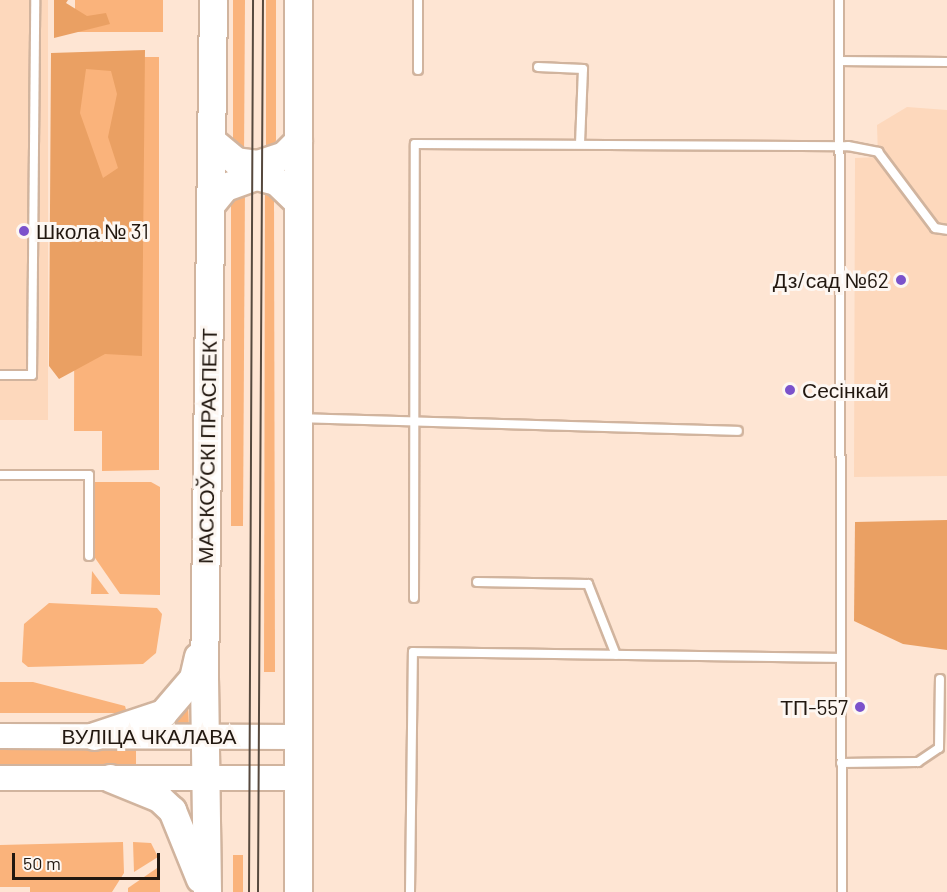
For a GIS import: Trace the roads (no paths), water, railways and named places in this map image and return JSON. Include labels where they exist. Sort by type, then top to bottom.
[{"type":"main road","name":"МАСКОЎСКІ ПРАСПЕКТ","points":[[205,892],[205,624],[213,0]]},
{"type":"main road","points":[[298,0],[300,418],[298,892]]},
{"type":"main road","points":[[212,141],[236,161],[257,164],[284,155],[298,141]]},
{"type":"main road","points":[[211,204],[225,187],[256,176],[276,181],[298,202]]},
{"type":"main road","points":[[94,736],[146,721],[176,703],[193,678],[205,624]]},
{"type":"main road","name":"ВУЛІЦА ЧКАЛАВА","points":[[0,736],[298,737]]},
{"type":"main road","name":"ВУЛІЦА ЧКАЛАВА","points":[[0,778],[298,778]]},
{"type":"main road","points":[[110,778],[159,798],[172,810],[205,892]]},
{"type":"lane","points":[[0,375],[32,375],[35,0]]},
{"type":"lane","points":[[418,0],[418,70]]},
{"type":"lane","points":[[839,0],[842,892]]},
{"type":"lane","points":[[839,61],[947,62]]},
{"type":"lane","points":[[538,67],[583,69],[580,144]]},
{"type":"lane","points":[[414,598],[415,144],[839,146],[878,152],[935,228],[947,230]]},
{"type":"lane","points":[[300,418],[738,431]]},
{"type":"lane","points":[[0,475],[89,475],[89,556]]},
{"type":"lane","points":[[477,582],[588,584],[616,655]]},
{"type":"lane","points":[[410,892],[413,648],[616,655],[841,658]]},
{"type":"lane","points":[[841,763],[918,762],[939,748],[940,679]]},
{"type":"tram line","points":[[249,892],[253,0]]},
{"type":"tram line","points":[[258,892],[263,0]]},
{"type":"place","name":"Школа № 31","points":[[24,231]]},
{"type":"place","name":"Дз/сад №62","points":[[901,280]]},
{"type":"place","name":"Сесінкай","points":[[790,390]]},
{"type":"place","name":"ТП-557","points":[[860,707]]}]
